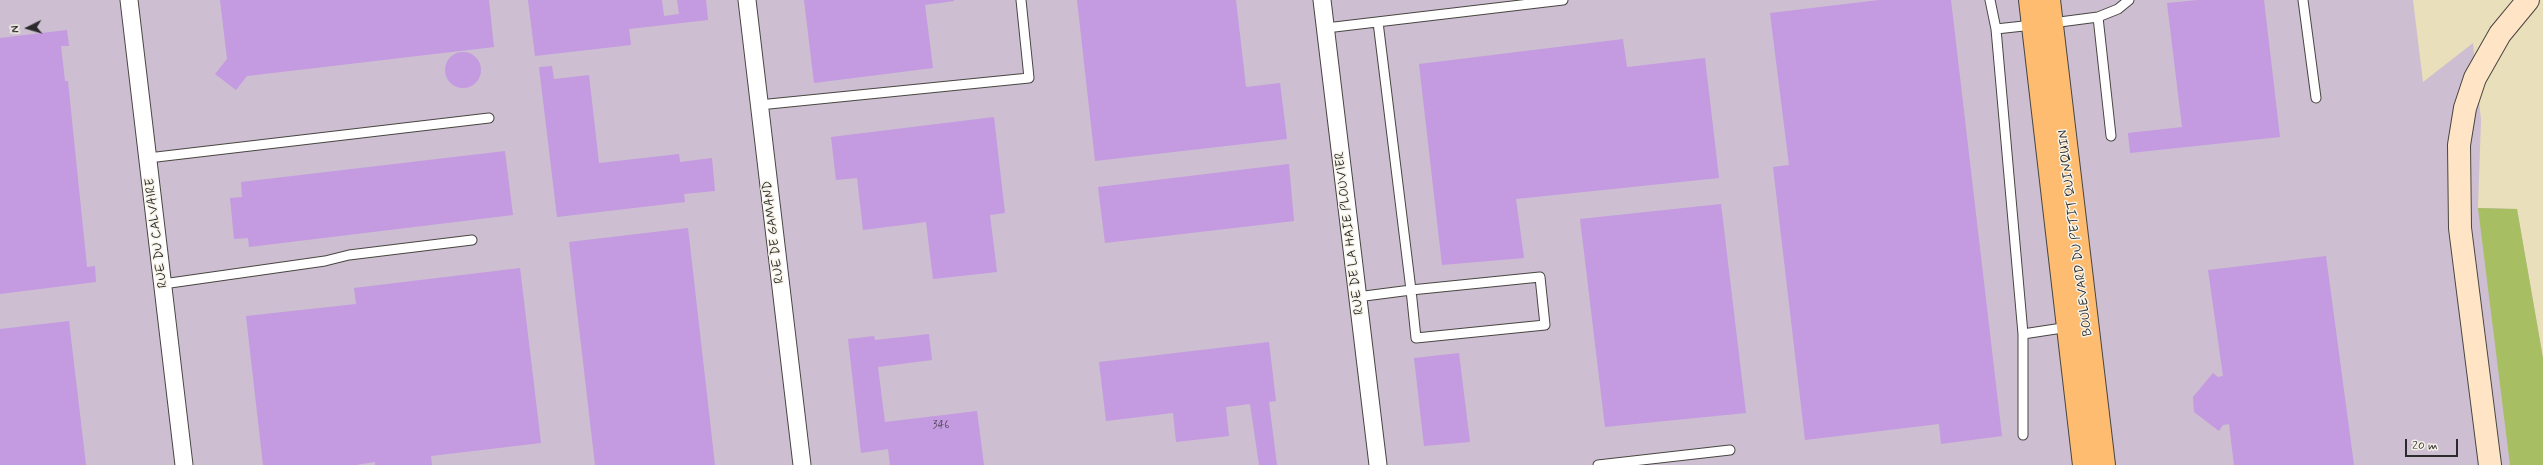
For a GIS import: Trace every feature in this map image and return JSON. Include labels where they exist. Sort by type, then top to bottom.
[{"type":"main road","name":"BOULEVARD DU PETIT QUINQUIN","points":[[2030,0],[2042,24],[2077,326],[2084,465]]},
{"type":"main road","name":"BOULEVARD DU PETIT QUINQUIN","points":[[2042,24],[2049,0]]},
{"type":"main road","points":[[2490,465],[2475,355],[2458,207],[2462,127],[2475,78],[2500,34],[2528,0]]},
{"type":"main road","name":"BOULEVARD DU PETIT QUINQUIN","points":[[2077,326],[2104,465]]},
{"type":"main road","points":[[2475,355],[2484,465]]},
{"type":"street","name":"RUE DU CALVAIRE","points":[[129,0],[184,465]]},
{"type":"street","name":"RUE DE GAMAND","points":[[746,0],[802,465]]},
{"type":"street","name":"RUE DE LA HAIE PLOUVIER","points":[[1322,0],[1378,465]]},
{"type":"lane","points":[[759,105],[1029,78],[1021,0]]},
{"type":"lane","points":[[1326,28],[1563,0]]},
{"type":"lane","points":[[1990,0],[1996,29],[2023,334],[2023,435]]},
{"type":"lane","points":[[1996,29],[2098,16],[2118,9],[2129,0]]},
{"type":"lane","points":[[2303,0],[2316,98]]},
{"type":"lane","points":[[2098,16],[2111,136]]},
{"type":"lane","points":[[1357,297],[1411,290],[1540,277],[1545,325],[1416,338],[1411,290],[1378,22]]},
{"type":"lane","points":[[148,158],[489,118]]},
{"type":"lane","points":[[163,284],[325,262],[349,255],[472,240]]},
{"type":"lane","points":[[2023,334],[2077,326]]},
{"type":"lane","points":[[1598,465],[1730,450]]},
{"type":"shaded area","points":[[0,0],[2413,0],[2423,82],[2473,43],[2481,120],[2478,208],[2517,209],[2543,358],[2543,465],[0,465]]},
{"type":"green space","points":[[2478,208],[2517,209],[2543,358],[2543,465],[2510,465]]},
{"type":"building","points":[[220,0],[489,0],[494,47],[247,76],[236,90],[215,74],[227,59]]},
{"type":"building","points":[[528,0],[662,0],[664,16],[679,14],[677,0],[706,0],[708,20],[629,29],[631,45],[535,56]]},
{"type":"building","points":[[804,0],[954,1],[925,5],[933,68],[814,83]]},
{"type":"building","points":[[1077,0],[1236,0],[1246,87],[1280,83],[1287,139],[1095,161]]},
{"type":"building","points":[[1879,0],[1951,0],[2002,436],[1941,444],[1939,424],[1805,440],[1773,167],[1789,165],[1770,13]]},
{"type":"building","points":[[2198,0],[2264,0],[2280,137],[2130,153],[2128,133],[2182,127],[2167,3]]},
{"type":"building","points":[[67,30],[69,46],[61,46],[65,81],[68,81],[87,267],[95,266],[96,282],[0,294],[0,38]]},
{"type":"building","points":[[1623,39],[1627,67],[1705,58],[1719,178],[1516,199],[1524,258],[1442,265],[1419,64]]},
{"type":"building","points":[[467,52],[476,57],[480,63],[480,77],[476,83],[467,88],[459,88],[450,83],[446,77],[445,66],[450,57],[456,53]]},
{"type":"building","points":[[552,66],[554,79],[589,75],[599,163],[679,154],[680,162],[712,158],[715,191],[684,194],[685,202],[557,217],[539,67]]},
{"type":"building","points":[[994,117],[1005,213],[990,215],[997,272],[933,279],[926,222],[863,230],[857,178],[836,180],[831,137]]},
{"type":"building","points":[[505,151],[513,215],[249,247],[248,238],[234,239],[230,198],[242,197],[241,182]]},
{"type":"building","points":[[1289,164],[1294,221],[1105,243],[1098,187]]},
{"type":"building","points":[[1721,204],[1746,413],[1605,427],[1580,219]]},
{"type":"building","points":[[688,228],[715,465],[595,465],[569,242]]},
{"type":"building","points":[[2326,256],[2354,465],[2234,465],[2229,424],[2223,425],[2219,431],[2194,412],[2193,397],[2213,373],[2218,377],[2223,376],[2208,270]]},
{"type":"building","points":[[520,268],[541,443],[431,456],[432,465],[375,465],[375,462],[356,465],[263,465],[246,316],[356,304],[354,288]]},
{"type":"building","points":[[69,321],[86,465],[0,465],[0,329]]},
{"type":"building","points":[[929,334],[932,360],[878,367],[885,422],[977,411],[984,465],[890,465],[888,449],[861,453],[848,339],[874,336],[875,340]]},
{"type":"building","points":[[1269,342],[1276,401],[1269,402],[1277,465],[1259,465],[1250,404],[1226,407],[1229,436],[1176,442],[1173,413],[1106,421],[1099,362]]},
{"type":"building","points":[[1459,353],[1470,442],[1424,446],[1414,358]]}]
